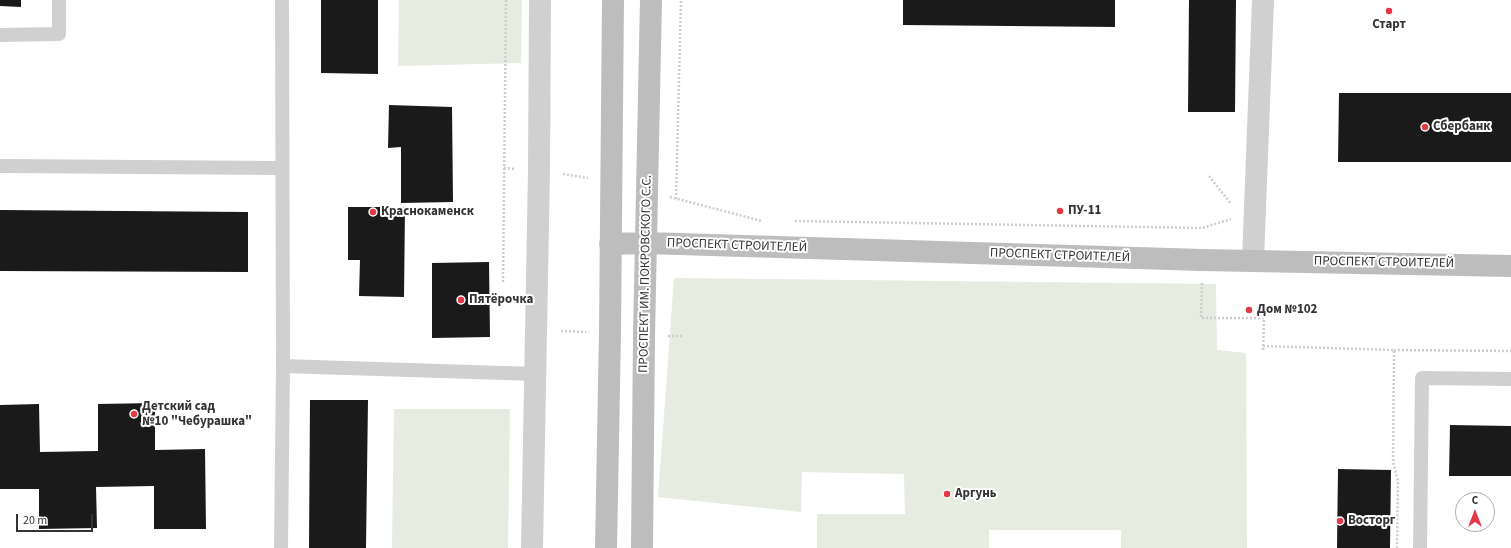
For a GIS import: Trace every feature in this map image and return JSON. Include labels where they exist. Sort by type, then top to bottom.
[{"type":"main road","points":[[606,548],[610,332],[613,0]]},
{"type":"main road","name":"ПРОСПЕКТ ИМ. ПОКРОВСКОГО С.С.","points":[[642,548],[651,0]]},
{"type":"main road","name":"ПРОСПЕКТ СТРОИТЕЛЕЙ","points":[[610,244],[646,243],[1202,260],[1511,266]]},
{"type":"street","points":[[532,548],[539,170],[540,0]]},
{"type":"street","points":[[1253,260],[1263,0]]},
{"type":"lane","points":[[0,35],[59,34],[59,0]]},
{"type":"lane","points":[[281,548],[283,366],[282,0]]},
{"type":"lane","points":[[0,166],[282,168]]},
{"type":"lane","points":[[283,366],[535,374]]},
{"type":"lane","points":[[1420,548],[1422,378],[1511,380]]},
{"type":"path","points":[[503,282],[506,0]]},
{"type":"path","points":[[676,199],[681,0]]},
{"type":"path","points":[[1209,176],[1235,210]]},
{"type":"path","points":[[793,221],[1202,228],[1232,218]]},
{"type":"path","points":[[762,221],[770,221]]},
{"type":"path","points":[[1202,228],[1201,318],[1264,318],[1263,352]]},
{"type":"path","points":[[1263,346],[1511,352]]},
{"type":"path","points":[[1394,350],[1393,462],[1398,481],[1397,548]]},
{"type":"shaded area","points":[[399,0],[522,0],[521,63],[398,66]]},
{"type":"shaded area","points":[[674,278],[1216,284],[1217,350],[1246,353],[1247,548],[1121,548],[1121,530],[989,530],[989,548],[817,548],[817,514],[905,514],[904,474],[802,472],[801,512],[658,497]]},
{"type":"shaded area","points":[[394,409],[510,409],[508,548],[392,548]]},
{"type":"building","points":[[0,0],[21,0],[21,7],[0,6]]},
{"type":"building","points":[[321,0],[378,0],[378,74],[321,73]]},
{"type":"building","points":[[903,0],[1115,0],[1115,27],[903,25]]},
{"type":"building","points":[[1189,0],[1236,0],[1235,112],[1188,112]]},
{"type":"building","name":"Сбербанк","points":[[1339,93],[1511,93],[1511,162],[1338,162]]},
{"type":"building","points":[[389,105],[452,107],[453,202],[401,203],[401,147],[388,148]]},
{"type":"building","points":[[348,207],[405,207],[404,297],[359,296],[360,260],[348,260]]},
{"type":"building","points":[[0,210],[248,212],[248,272],[0,271]]},
{"type":"building","name":"Пятёрочка","points":[[489,262],[490,337],[432,338],[432,263]]},
{"type":"building","points":[[310,400],[368,400],[366,548],[309,548]]},
{"type":"building","points":[[155,403],[155,450],[205,449],[206,529],[154,529],[154,486],[96,487],[97,528],[39,529],[39,489],[0,489],[0,405],[39,404],[40,452],[98,451],[98,404]]},
{"type":"building","points":[[1450,425],[1511,426],[1511,476],[1449,476]]},
{"type":"building","points":[[1338,469],[1391,470],[1390,548],[1337,548]]},
{"type":"place","name":"Старт","points":[[1389,11]]},
{"type":"place","name":"Сбербанк","points":[[1425,127]]},
{"type":"place","name":"ПУ-11","points":[[1060,211]]},
{"type":"place","name":"Краснокаменск","points":[[373,212]]},
{"type":"place","name":"Пятёрочка","points":[[461,300]]},
{"type":"place","name":"Дом №102","points":[[1249,310]]},
{"type":"place","name":"Детский сад №10 \"Чебурашка\"","points":[[134,414]]},
{"type":"place","name":"Аргунь","points":[[947,494]]},
{"type":"place","name":"Восторг","points":[[1340,521]]}]
